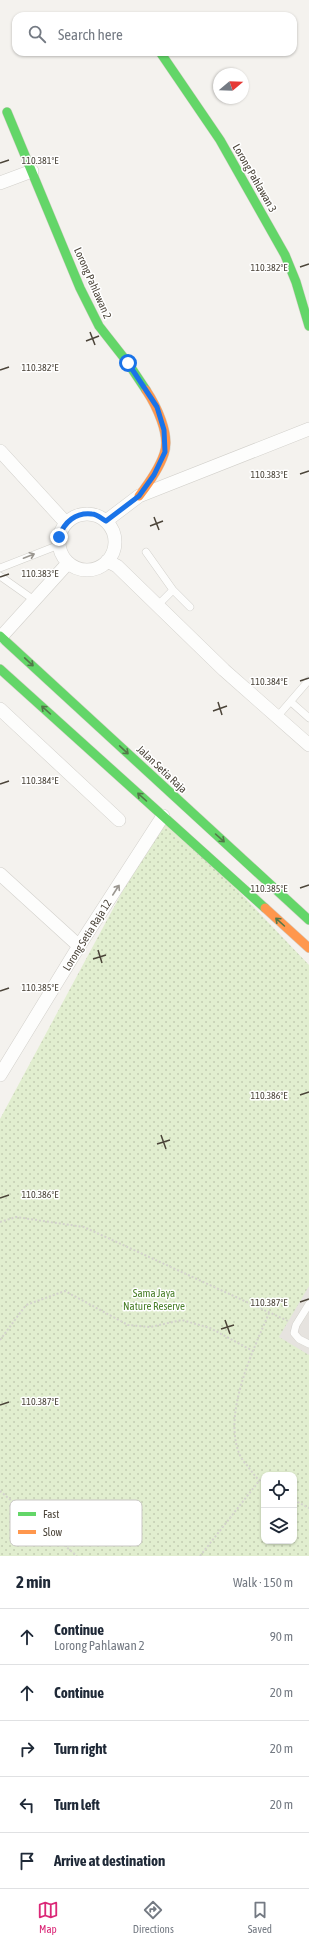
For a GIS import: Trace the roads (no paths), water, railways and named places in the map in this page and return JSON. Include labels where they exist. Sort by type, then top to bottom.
[{"type":"main road","name":"Lorong Pahlawan 3","points":[[163,56],[220,140],[285,255],[307,312],[309,326]]},
{"type":"main road","name":"Lorong Pahlawan 2","points":[[7,112],[80,288],[98,326],[128,363],[157,407],[164,430],[165,452],[154,475],[139,496]]},
{"type":"main road","name":"Jalan Setia Raja","points":[[1,636],[309,920]]},
{"type":"main road","points":[[0,669],[309,948]]},
{"type":"street","points":[[0,183],[32,171]]},
{"type":"street","points":[[106,521],[139,496],[309,429]]},
{"type":"street","points":[[0,451],[66,523]]},
{"type":"street","points":[[93,514],[106,521],[114,533],[114,548],[108,561],[95,569],[81,569],[68,563],[62,555],[59,545],[59,537],[66,523],[78,515],[93,514]]},
{"type":"street","points":[[108,561],[117,566],[224,670],[309,746]]},
{"type":"street","points":[[1,636],[68,563]]},
{"type":"street","points":[[0,709],[119,820]]},
{"type":"street","name":"Lorong Setia Raja 12","points":[[0,1075],[79,946],[163,816]]},
{"type":"street","points":[[0,874],[79,946]]},
{"type":"lane","points":[[0,568],[59,545]]},
{"type":"lane","points":[[146,552],[173,590],[190,608]]},
{"type":"lane","points":[[0,576],[34,600]]},
{"type":"lane","points":[[158,605],[173,590]]},
{"type":"lane","points":[[277,716],[309,680]]},
{"type":"lane","points":[[290,702],[309,718]]},
{"type":"lane","points":[[309,1304],[296,1325],[294,1333],[299,1339],[309,1344]]},
{"type":"park label","name":"Sama Jaya Nature Reserve","points":[[154,1299]]}]
